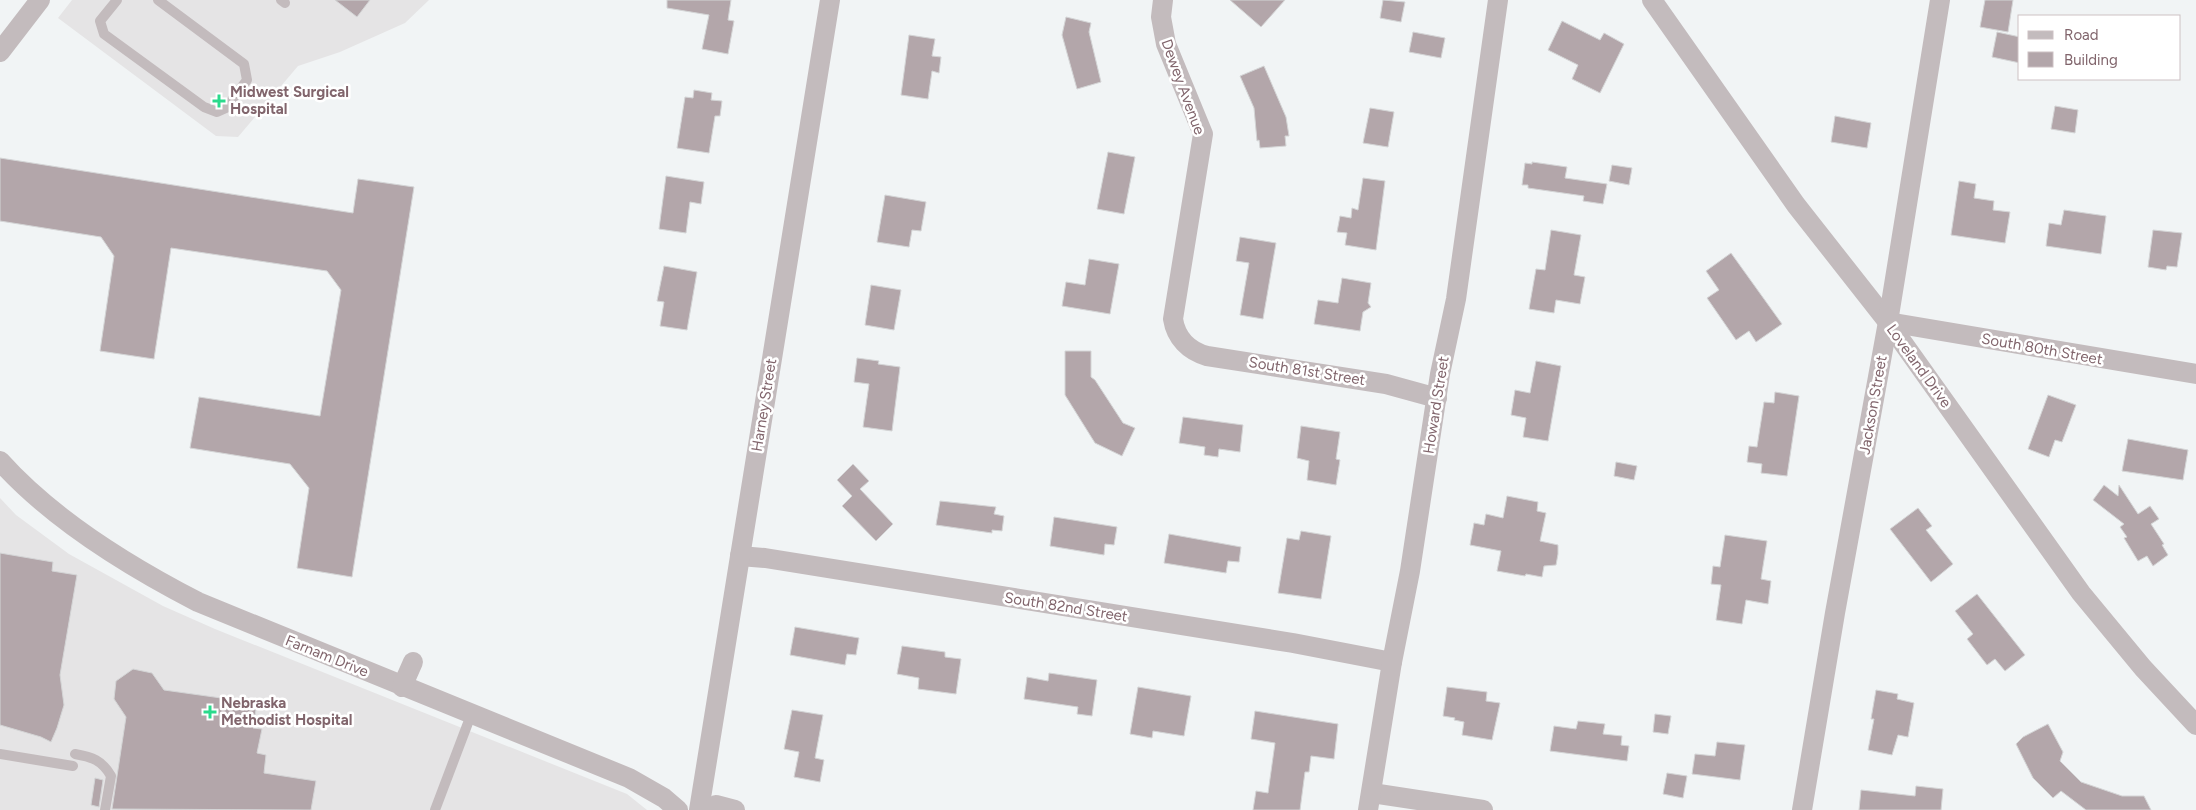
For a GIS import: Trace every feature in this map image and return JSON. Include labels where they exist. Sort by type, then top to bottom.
[{"type":"street","points":[[0,52],[40,0]]},
{"type":"street","name":"Harney Street","points":[[699,810],[830,0]]},
{"type":"street","name":"Dewey Avenue","points":[[1163,0],[1161,17],[1166,44],[1203,134],[1174,319],[1174,327],[1180,338]]},
{"type":"street","name":"Howard Street","points":[[1370,801],[1392,662],[1410,571],[1437,398],[1456,299],[1498,0]]},
{"type":"street","name":"Loveland Drive","points":[[1652,0],[1796,205],[1888,322],[2081,593],[2143,668],[2196,725]]},
{"type":"street","name":"Jackson Street","points":[[1802,810],[1834,614],[1888,322],[1940,0]]},
{"type":"street","name":"South 80th Street","points":[[1888,322],[2196,374]]},
{"type":"street","name":"South 81st Street","points":[[1180,338],[1190,348],[1207,356],[1386,384],[1437,398]]},
{"type":"street","name":"Farnam Drive","points":[[0,461],[31,490],[76,527],[157,581],[198,602],[402,687],[629,778],[664,798],[678,810]]},
{"type":"street","name":"South 82nd Street","points":[[740,556],[1273,640],[1392,662]]},
{"type":"street","points":[[402,687],[412,662]]},
{"type":"street","points":[[1370,801],[1483,810]]},
{"type":"street","points":[[711,810],[716,805],[735,810]]},
{"type":"lane","points":[[117,0],[100,21],[104,34],[204,108],[217,112],[226,108],[247,80],[244,64],[158,0]]},
{"type":"lane","points":[[435,810],[471,715]]},
{"type":"lane","points":[[0,754],[73,766]]},
{"type":"lane","points":[[75,754],[94,758],[103,764],[111,776],[105,810]]},
{"type":"shaded area","name":"Midwest Surgical Hospital","points":[[72,0],[429,0],[405,23],[340,52],[298,66],[238,137],[216,136],[58,18]]},
{"type":"shaded area","name":"Nebraska Methodist Hospital","points":[[0,498],[16,515],[69,554],[163,606],[215,629],[627,794],[647,810],[0,810]]},
{"type":"building","points":[[335,0],[370,0],[357,17]]},
{"type":"building","points":[[667,0],[731,0],[728,20],[734,21],[728,54],[702,49],[709,15],[667,8]]},
{"type":"building","points":[[1230,0],[1285,0],[1261,27]]},
{"type":"building","points":[[1383,0],[1405,2],[1401,22],[1380,18]]},
{"type":"building","points":[[1985,0],[2013,0],[2008,32],[1980,27]]},
{"type":"building","points":[[1066,17],[1091,23],[1089,32],[1101,82],[1077,89],[1062,35]]},
{"type":"building","points":[[1562,21],[1600,40],[1604,33],[1624,44],[1600,93],[1572,79],[1578,65],[1548,50]]},
{"type":"building","points":[[1413,32],[1445,38],[1441,58],[1409,52]]},
{"type":"building","points":[[1997,32],[2018,37],[2018,63],[1992,57]]},
{"type":"building","points":[[909,35],[935,39],[932,56],[941,57],[939,73],[932,71],[928,99],[901,95]]},
{"type":"building","points":[[1264,66],[1286,117],[1289,136],[1285,136],[1286,146],[1260,148],[1259,140],[1257,141],[1254,108],[1240,76]]},
{"type":"building","points":[[694,90],[712,93],[711,100],[722,101],[720,116],[715,116],[709,153],[677,148],[685,97],[693,98]]},
{"type":"building","points":[[2055,106],[2078,110],[2075,133],[2051,129]]},
{"type":"building","points":[[1370,108],[1394,112],[1388,147],[1363,143]]},
{"type":"building","points":[[1835,116],[1871,123],[1867,148],[1831,142]]},
{"type":"building","points":[[1108,152],[1135,157],[1124,214],[1097,209]]},
{"type":"building","points":[[0,158],[353,213],[358,179],[414,187],[352,577],[297,568],[309,488],[290,464],[190,448],[199,397],[320,416],[341,290],[327,271],[171,248],[154,359],[100,351],[114,256],[101,237],[0,221]]},
{"type":"building","points":[[1532,162],[1567,167],[1565,178],[1607,184],[1603,204],[1583,201],[1584,196],[1528,188],[1528,185],[1522,185],[1525,163],[1532,164]]},
{"type":"building","points":[[1612,165],[1632,168],[1629,185],[1609,181]]},
{"type":"building","points":[[666,176],[704,182],[701,204],[690,202],[686,233],[659,229]]},
{"type":"building","points":[[1363,178],[1385,181],[1376,250],[1345,245],[1347,233],[1337,232],[1340,216],[1351,218],[1352,208],[1358,210]]},
{"type":"building","points":[[1959,181],[1976,184],[1974,198],[1994,201],[1993,210],[2010,212],[2005,243],[1951,235]]},
{"type":"building","points":[[885,195],[926,202],[921,231],[912,230],[909,247],[877,242]]},
{"type":"building","points":[[2064,210],[2106,216],[2101,254],[2046,246],[2049,223],[2061,225]]},
{"type":"building","points":[[1551,230],[1581,235],[1574,275],[1585,277],[1580,304],[1556,300],[1554,313],[1529,309],[1536,269],[1545,270]]},
{"type":"building","points":[[2153,230],[2182,233],[2177,267],[2167,266],[2166,270],[2148,267]]},
{"type":"building","points":[[1240,237],[1276,243],[1263,319],[1240,315],[1249,263],[1236,261]]},
{"type":"building","points":[[1731,253],[1782,324],[1756,342],[1749,331],[1736,340],[1707,298],[1719,290],[1706,271]]},
{"type":"building","points":[[1089,259],[1119,264],[1110,314],[1062,306],[1066,282],[1085,285]]},
{"type":"building","points":[[664,266],[697,272],[687,330],[660,326],[664,302],[657,301]]},
{"type":"building","points":[[1342,278],[1371,283],[1368,303],[1371,307],[1363,312],[1360,331],[1314,324],[1318,300],[1338,303]]},
{"type":"building","points":[[871,285],[901,290],[894,330],[865,325]]},
{"type":"building","points":[[1065,351],[1091,351],[1091,377],[1095,380],[1123,423],[1135,428],[1122,456],[1095,443],[1065,395]]},
{"type":"building","points":[[857,358],[879,361],[878,364],[900,367],[892,431],[863,427],[869,384],[854,382]]},
{"type":"building","points":[[1536,361],[1561,366],[1548,441],[1523,437],[1526,418],[1511,415],[1515,390],[1530,393]]},
{"type":"building","points":[[1775,392],[1799,396],[1787,476],[1761,473],[1762,464],[1747,462],[1749,446],[1757,447],[1764,402],[1774,403]]},
{"type":"building","points":[[2048,395],[2076,405],[2062,442],[2055,440],[2049,457],[2028,449]]},
{"type":"building","points":[[1183,417],[1243,425],[1240,452],[1219,449],[1218,457],[1204,455],[1205,447],[1179,443]]},
{"type":"building","points":[[1301,426],[1340,432],[1336,459],[1340,460],[1336,485],[1307,480],[1309,461],[1297,458]]},
{"type":"building","points":[[2128,439],[2188,450],[2183,480],[2122,471]]},
{"type":"building","points":[[1616,462],[1637,466],[1634,480],[1614,476]]},
{"type":"building","points":[[853,464],[869,481],[860,489],[893,524],[876,541],[842,506],[852,496],[837,480]]},
{"type":"building","points":[[2104,485],[2118,496],[2119,485],[2138,514],[2150,506],[2159,519],[2151,524],[2164,544],[2162,545],[2168,555],[2153,566],[2147,556],[2138,561],[2124,538],[2127,537],[2120,527],[2124,524],[2093,500]]},
{"type":"building","points":[[1507,496],[1538,502],[1537,511],[1546,513],[1540,541],[1558,545],[1558,554],[1556,565],[1544,566],[1542,577],[1497,571],[1501,551],[1470,545],[1474,523],[1484,525],[1486,514],[1503,518]]},
{"type":"building","points":[[940,501],[996,507],[994,514],[1004,516],[1002,531],[992,530],[992,533],[936,525]]},
{"type":"building","points":[[1918,508],[1932,526],[1926,530],[1953,564],[1931,582],[1890,529]]},
{"type":"building","points":[[1054,517],[1117,527],[1114,545],[1105,544],[1104,555],[1050,546]]},
{"type":"building","points":[[1301,531],[1331,536],[1321,599],[1278,593],[1287,538],[1299,540]]},
{"type":"building","points":[[1169,534],[1241,547],[1239,562],[1228,561],[1226,573],[1164,563]]},
{"type":"building","points":[[1725,535],[1767,541],[1761,579],[1771,581],[1768,604],[1746,600],[1742,624],[1716,620],[1721,585],[1711,584],[1713,566],[1720,567]]},
{"type":"building","points":[[0,553],[53,562],[52,571],[77,575],[60,675],[64,705],[51,742],[41,737],[0,725]]},
{"type":"building","points":[[1977,594],[2025,655],[2005,671],[1995,659],[1987,665],[1967,639],[1973,634],[1955,611]]},
{"type":"building","points":[[795,627],[859,638],[856,655],[847,654],[845,665],[790,655]]},
{"type":"building","points":[[902,646],[945,652],[945,657],[961,659],[956,694],[918,689],[919,678],[897,674]]},
{"type":"building","points":[[133,669],[152,673],[164,690],[257,703],[253,728],[262,729],[257,753],[266,755],[264,773],[316,781],[311,810],[112,809],[126,717],[114,699],[116,681]]},
{"type":"building","points":[[1049,673],[1097,680],[1092,716],[1077,714],[1078,707],[1024,699],[1027,677],[1048,681]]},
{"type":"building","points":[[1138,687],[1191,696],[1184,736],[1153,731],[1152,738],[1130,734]]},
{"type":"building","points":[[1447,687],[1487,692],[1486,701],[1500,703],[1492,740],[1462,735],[1464,722],[1443,716]]},
{"type":"building","points":[[1876,690],[1898,694],[1897,699],[1914,703],[1908,737],[1898,735],[1892,755],[1868,750],[1874,719],[1871,719]]},
{"type":"building","points":[[792,710],[823,715],[815,758],[824,760],[820,782],[794,777],[799,752],[784,749]]},
{"type":"building","points":[[1255,711],[1338,724],[1334,759],[1311,756],[1309,772],[1305,772],[1300,810],[1253,810],[1256,791],[1268,793],[1275,743],[1251,739]]},
{"type":"building","points":[[1655,714],[1671,716],[1668,734],[1653,732]]},
{"type":"building","points":[[1578,721],[1605,724],[1603,734],[1622,736],[1621,745],[1629,746],[1627,761],[1550,751],[1554,726],[1576,729]]},
{"type":"building","points":[[2048,724],[2063,752],[2060,761],[2081,782],[2122,796],[2144,796],[2151,810],[2086,810],[2061,791],[2053,798],[2033,778],[2016,744],[2023,737]]},
{"type":"building","points":[[1717,742],[1745,745],[1740,780],[1692,774],[1695,754],[1715,756]]},
{"type":"building","points":[[1667,773],[1687,776],[1683,798],[1663,794]]},
{"type":"building","points":[[95,778],[103,780],[99,807],[91,805]]},
{"type":"building","points":[[1916,786],[1943,789],[1941,810],[1859,810],[1861,790],[1915,796]]},
{"type":"place","name":"Midwest Surgical Hospital","points":[[219,101]]},
{"type":"place","name":"Nebraska Methodist Hospital","points":[[210,712]]}]
